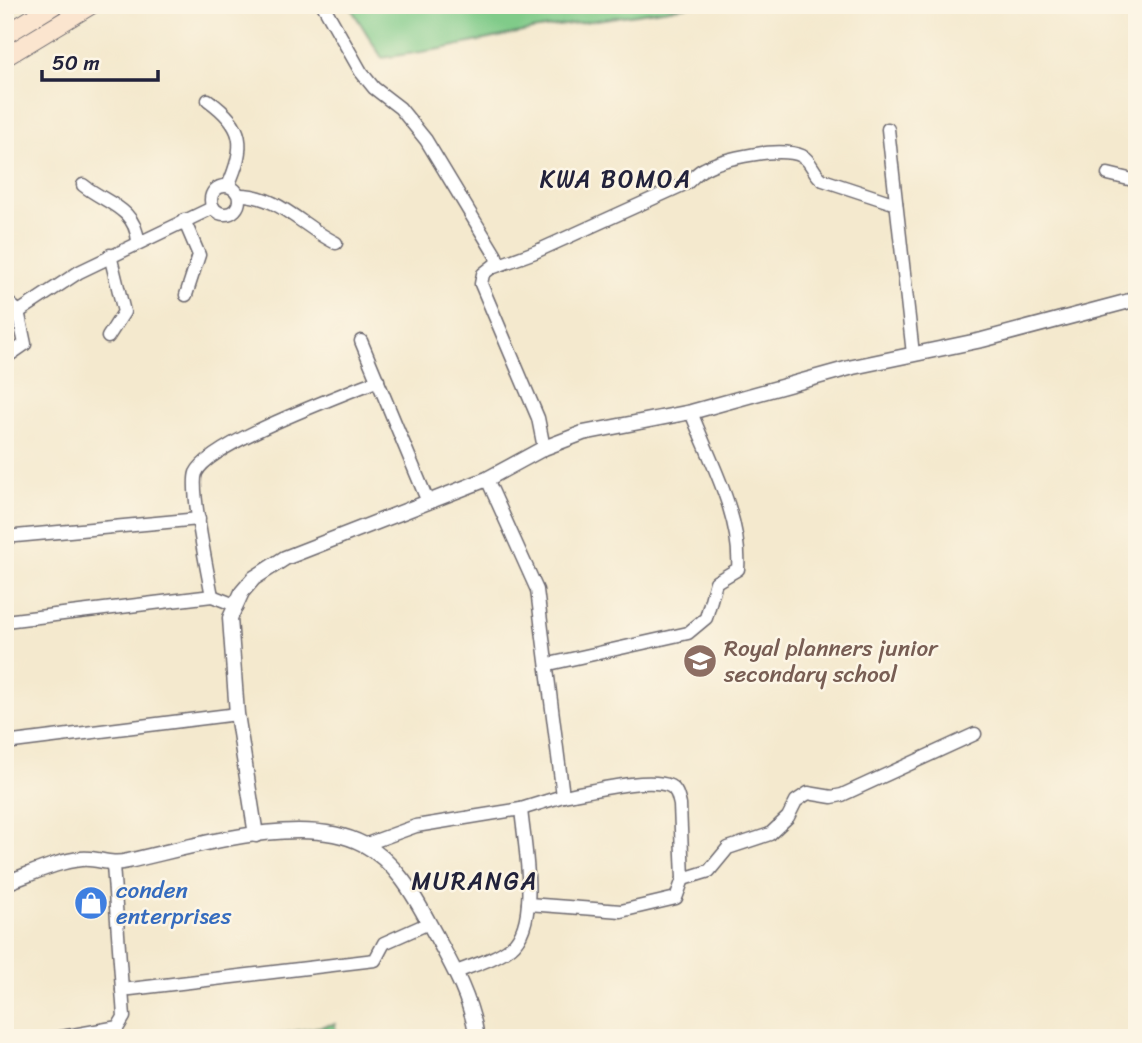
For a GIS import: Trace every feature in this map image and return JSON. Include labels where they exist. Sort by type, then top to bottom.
[{"type":"main road","points":[[5,35],[54,5]]},
{"type":"main road","points":[[5,57],[92,5]]},
{"type":"street","points":[[323,5],[361,72],[374,88],[401,107],[437,156],[496,256],[494,267]]},
{"type":"street","points":[[208,100],[234,121],[239,131],[239,152],[228,186]]},
{"type":"street","points":[[888,129],[913,354]]},
{"type":"street","points":[[544,448],[538,418],[481,284],[483,274],[687,183],[705,168],[732,159],[774,153],[797,154],[808,160],[815,175],[823,180],[896,204]]},
{"type":"street","points":[[1108,174],[1137,181]]},
{"type":"street","points":[[83,185],[124,210],[131,218],[138,241]]},
{"type":"street","points":[[228,186],[239,195],[254,195],[272,201],[305,226],[336,243]]},
{"type":"street","points":[[228,186],[214,190],[212,208],[220,214],[231,214],[239,206],[239,195]]},
{"type":"street","points":[[5,321],[110,256],[212,208]]},
{"type":"street","points":[[184,220],[199,255],[186,295]]},
{"type":"street","points":[[108,337],[124,312],[110,256]]},
{"type":"street","points":[[256,835],[237,713],[230,618],[254,578],[285,558],[487,479],[544,448],[602,428],[691,412],[853,367],[1058,322],[1137,299]]},
{"type":"street","points":[[5,300],[18,311],[25,344],[5,358]]},
{"type":"street","points":[[361,341],[428,502]]},
{"type":"street","points":[[212,596],[199,519],[195,475],[206,459],[234,442],[377,380]]},
{"type":"street","points":[[549,664],[688,633],[706,618],[716,582],[737,569],[734,532],[725,500],[691,412]]},
{"type":"street","points":[[487,479],[537,590],[549,664],[563,796]]},
{"type":"street","points":[[5,537],[199,519]]},
{"type":"street","points":[[5,621],[212,596],[236,605]]},
{"type":"street","points":[[5,743],[237,713]]},
{"type":"street","points":[[683,879],[709,871],[728,848],[770,834],[788,817],[796,802],[808,793],[842,795],[975,734]]},
{"type":"street","points":[[364,845],[436,821],[521,809],[563,796],[644,783],[671,787],[677,793],[680,805],[683,879],[682,890],[676,898],[621,911],[528,904]]},
{"type":"street","points":[[456,972],[512,946],[519,937],[528,904],[521,809]]},
{"type":"street","points":[[5,883],[82,859],[113,865],[256,835],[314,832],[364,845],[400,877],[429,923],[456,972],[470,1007],[477,1038]]},
{"type":"street","points":[[56,1038],[118,1027],[124,1017],[113,865]]},
{"type":"street","points":[[122,990],[375,960],[384,943],[429,923]]},
{"type":"green space","points":[[349,5],[695,5],[532,30],[382,58]]},
{"type":"green space","points":[[335,1024],[336,1038],[259,1038]]},
{"type":"place","name":"Royal planners junior secondary school","points":[[700,661]]},
{"type":"place","name":"conden enterprises","points":[[91,903]]},
{"type":"district","name":"KWA BOMOA","points":[[616,179]]},
{"type":"district","name":"MURANGA","points":[[475,881]]}]
